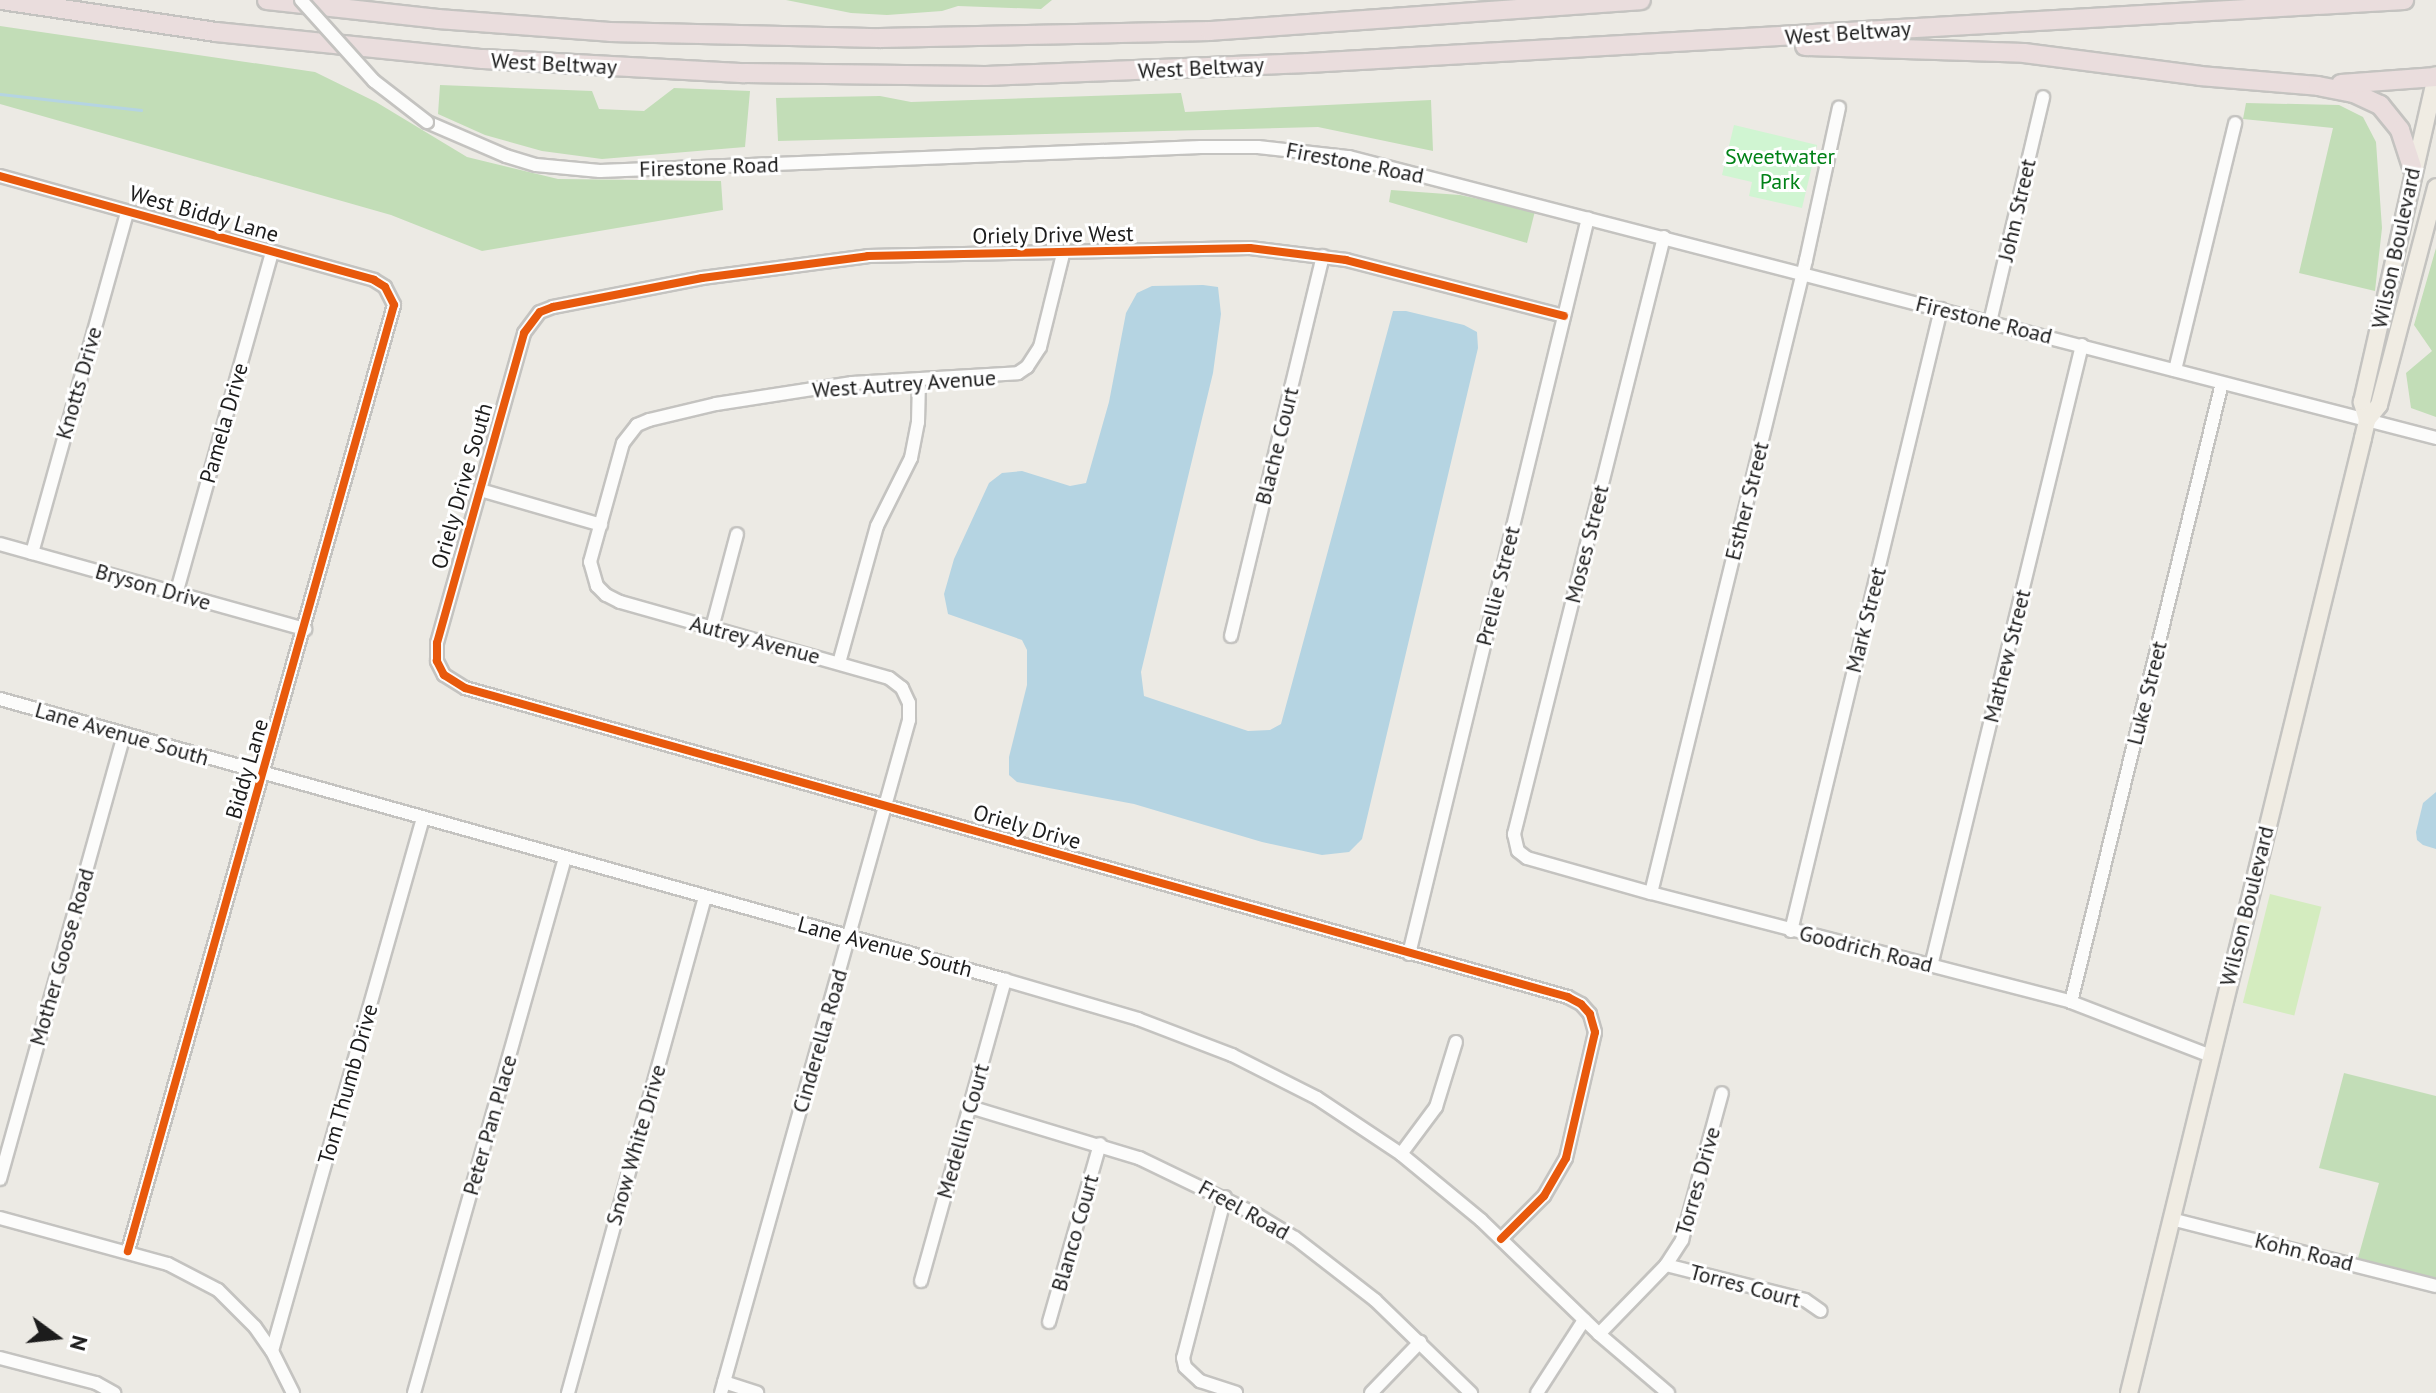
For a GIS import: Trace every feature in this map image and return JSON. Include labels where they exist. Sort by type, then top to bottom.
[{"type":"highway","name":"West Beltway","points":[[2,0],[216,32],[425,54],[614,68],[855,76],[1078,74],[1788,37],[2404,0]]},
{"type":"highway","name":"West Beltway","points":[[267,0],[438,19],[610,32],[895,38],[1210,31],[1641,0]]},
{"type":"highway","points":[[1788,37],[1810,47],[2024,53],[2200,76],[2318,86],[2354,93],[2380,105],[2400,130],[2412,168]]},
{"type":"highway","points":[[2318,86],[2436,77]]},
{"type":"main road","name":"Wilson Boulevard","points":[[2367,420],[2362,402],[2412,168],[2436,77]]},
{"type":"main road","name":"Wilson Boulevard","points":[[2129,1393],[2367,420],[2379,405],[2436,187]]},
{"type":"street","name":"Firestone Road","points":[[301,0],[374,81],[427,122],[506,156],[536,165],[600,171],[1201,147],[1295,150],[1392,167],[2436,438]]},
{"type":"street","name":"John Street","points":[[1990,322],[2043,97]]},
{"type":"street","name":"Esther Street","points":[[1651,893],[1803,274],[1839,108]]},
{"type":"street","points":[[2175,370],[2235,123]]},
{"type":"street","name":"West Biddy Lane","points":[[0,176],[374,280],[392,296]]},
{"type":"street","name":"Knotts Drive","points":[[32,553],[127,212]]},
{"type":"street","name":"Prellie Street","points":[[1409,954],[1588,218]]},
{"type":"street","name":"Moses Street","points":[[1518,851],[1514,834],[1664,237]]},
{"type":"street","name":"Oriely Drive West","points":[[540,312],[702,278],[868,256],[1250,248],[1323,256],[1564,316]]},
{"type":"street","name":"Pamela Drive","points":[[176,594],[272,252]]},
{"type":"street","name":"West Autrey Avenue","points":[[601,525],[623,443],[637,425],[649,420],[716,404],[852,383],[1007,376],[1027,367],[1040,347],[1063,254]]},
{"type":"street","name":"Blache Court","points":[[1231,636],[1323,256]]},
{"type":"street","name":"Biddy Lane","points":[[128,1251],[394,315],[392,296]]},
{"type":"street","name":"Mark Street","points":[[1791,931],[1941,309]]},
{"type":"street","name":"Oriely Drive South","points":[[444,675],[437,661],[437,643],[524,333],[540,312]]},
{"type":"street","name":"Mathew Street","points":[[1931,966],[2082,345]]},
{"type":"street","points":[[839,663],[877,526],[911,458],[918,422],[919,380]]},
{"type":"street","name":"Luke Street","points":[[2071,1002],[2222,383]]},
{"type":"street","points":[[480,490],[601,525]]},
{"type":"street","name":"Autrey Avenue","points":[[601,525],[590,562],[597,586],[606,595],[620,602],[889,678],[902,688]]},
{"type":"street","points":[[712,628],[737,534]]},
{"type":"street","name":"Bryson Drive","points":[[0,544],[305,629]]},
{"type":"street","name":"Oriely Drive","points":[[444,675],[465,688],[1568,997],[1581,1004],[1593,1022],[1593,1044],[1561,1171],[1544,1196],[1501,1239]]},
{"type":"street","name":"Cinderella Road","points":[[723,1388],[909,720],[909,703],[902,688]]},
{"type":"street","name":"Lane Avenue South","points":[[0,699],[1005,980],[1138,1019],[1232,1055],[1317,1098],[1401,1154],[1501,1239],[1599,1334],[1668,1393]]},
{"type":"street","name":"Mother Goose Road","points":[[0,1179],[124,734]]},
{"type":"street","name":"Tom Thumb Drive","points":[[272,1351],[423,818]]},
{"type":"street","name":"Goodrich Road","points":[[1518,851],[1527,858],[1651,893],[2071,1002],[2211,1056]]},
{"type":"street","name":"Peter Pan Place","points":[[414,1393],[565,858]]},
{"type":"street","name":"Snow White Drive","points":[[568,1393],[705,897]]},
{"type":"street","name":"Medellin Court","points":[[921,1281],[1005,980]]},
{"type":"street","points":[[1401,1154],[1436,1107],[1456,1042]]},
{"type":"street","name":"Torres Drive","points":[[1599,1334],[1666,1265],[1687,1230],[1722,1093]]},
{"type":"street","name":"Freel Road","points":[[970,1107],[1100,1144],[1163,1167],[1225,1197],[1326,1261],[1420,1342],[1471,1393]]},
{"type":"street","name":"Blanco Court","points":[[1049,1322],[1100,1144]]},
{"type":"street","points":[[1225,1197],[1183,1349],[1185,1367],[1200,1381],[1236,1393]]},
{"type":"street","points":[[0,1218],[168,1264],[218,1290],[239,1307],[272,1351],[293,1393]]},
{"type":"street","name":"Kohn Road","points":[[2171,1219],[2436,1286]]},
{"type":"street","name":"Torres Court","points":[[1666,1265],[1805,1300],[1821,1311]]},
{"type":"street","points":[[1537,1393],[1584,1320]]},
{"type":"street","points":[[1371,1393],[1420,1342]]},
{"type":"street","points":[[0,1358],[96,1383],[114,1393]]},
{"type":"street","points":[[723,1388],[757,1393]]},
{"type":"green space","points":[[786,0],[1052,0],[1041,9],[958,6],[942,11],[887,15],[851,13]]},
{"type":"green space","points":[[0,26],[315,72],[376,102],[467,157],[558,179],[721,181],[723,210],[482,251],[391,215],[0,104]]},
{"type":"green space","points":[[440,85],[592,91],[599,109],[644,111],[674,88],[750,91],[745,147],[602,159],[542,151],[485,135],[438,114]]},
{"type":"green space","points":[[1181,93],[1185,112],[1431,100],[1433,151],[1318,127],[778,141],[776,98],[880,96],[911,102]]},
{"type":"green space","points":[[2246,103],[2339,105],[2363,117],[2376,142],[2382,228],[2375,291],[2299,273],[2333,128],[2243,119]]},
{"type":"green space","name":"Sweetwater Park","points":[[1734,125],[1817,145],[1802,208],[1749,196],[1752,182],[1722,175]]},
{"type":"green space","points":[[1391,190],[1460,195],[1535,211],[1527,243],[1389,202]]},
{"type":"green space","points":[[2436,248],[2436,417],[2411,408],[2406,373],[2432,351],[2414,325]]},
{"type":"green space","points":[[2270,894],[2321,907],[2294,1015],[2243,1003]]},
{"type":"green space","points":[[2344,1073],[2436,1096],[2436,1279],[2358,1258],[2379,1183],[2319,1168]]},
{"type":"water","points":[[1152,286],[1218,287],[1221,314],[1213,373],[1141,672],[1144,696],[1248,731],[1270,730],[1281,724],[1393,311],[1406,311],[1464,325],[1477,332],[1478,348],[1362,839],[1349,852],[1322,855],[1262,842],[1134,804],[1017,782],[1009,775],[1009,757],[1027,685],[1027,650],[1022,640],[948,614],[944,594],[954,559],[989,483],[1002,473],[1022,471],[1070,486],[1086,483],[1109,402],[1126,313],[1137,293]]},
{"type":"water","points":[[2436,792],[2436,849],[2417,840],[2416,832],[2423,803]]},
{"type":"waterway","points":[[0,94],[141,110]]},
{"type":"cycle path","points":[[0,176],[374,280],[385,287],[394,305],[128,1251]]},
{"type":"cycle path","points":[[1501,1239],[1544,1196],[1566,1158],[1595,1032],[1590,1014],[1581,1004],[1568,997],[465,688],[444,675],[437,661],[437,643],[524,333],[540,312],[553,307],[702,278],[868,256],[1250,248],[1346,260],[1564,316]]}]
